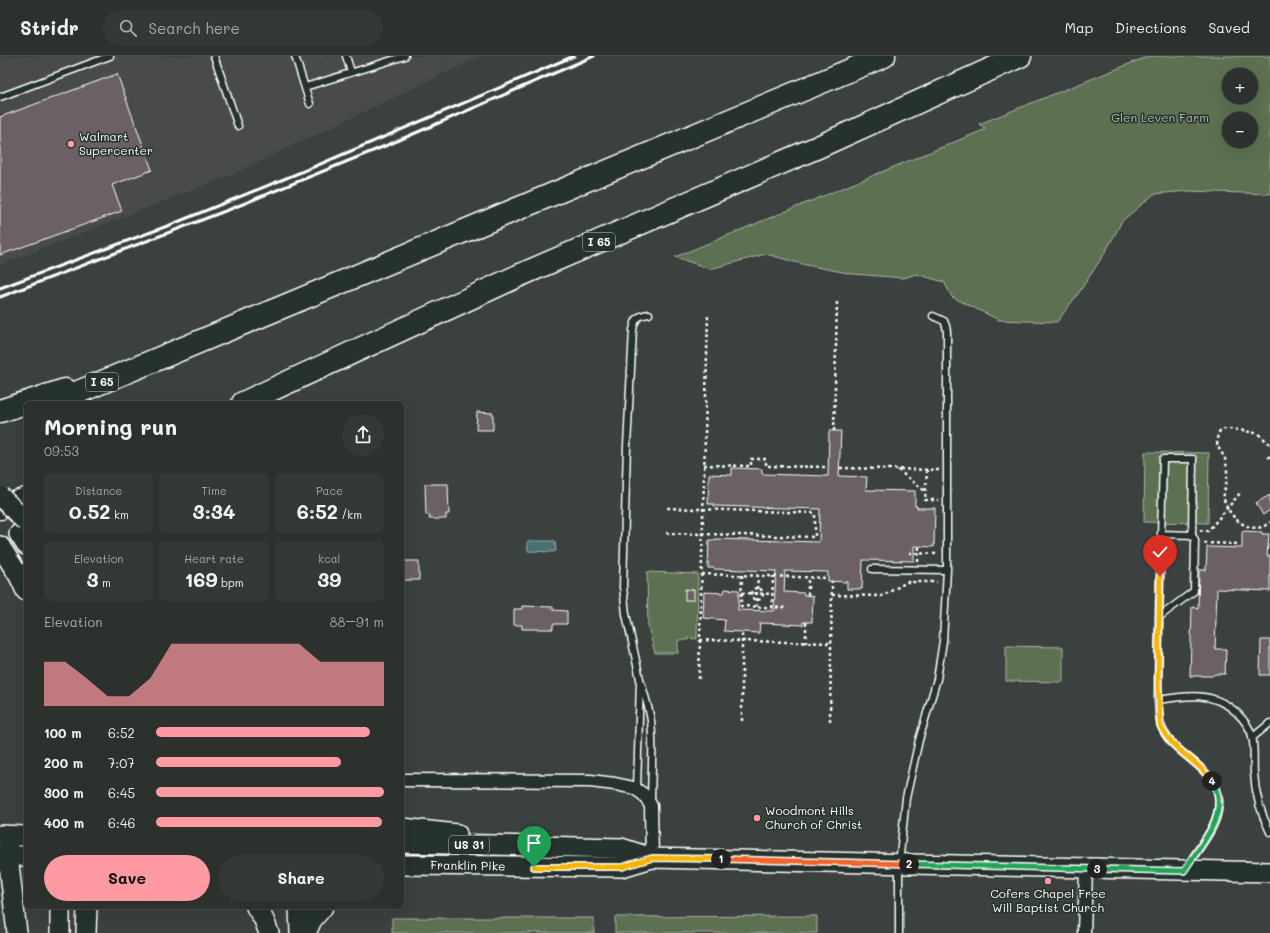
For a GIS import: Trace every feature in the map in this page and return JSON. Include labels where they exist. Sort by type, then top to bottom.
[{"type":"highway","points":[[852,70],[880,56]]},
{"type":"highway","name":"I 65","points":[[57,401],[884,56]]},
{"type":"highway","name":"I 65","points":[[247,401],[518,276],[818,147],[1020,56]]},
{"type":"highway","points":[[30,401],[152,361]]},
{"type":"highway","points":[[0,411],[24,403]]},
{"type":"highway","points":[[0,425],[24,415]]},
{"type":"highway","points":[[0,508],[24,499]]},
{"type":"main road","points":[[0,496],[24,533]]},
{"type":"main road","points":[[0,508],[24,533]]},
{"type":"main road","points":[[0,546],[24,587]]},
{"type":"main road","points":[[404,828],[442,831],[535,846]]},
{"type":"main road","points":[[11,836],[11,856],[17,933]]},
{"type":"main road","name":"Franklin Pike","points":[[404,843],[621,848],[652,858],[1270,872]]},
{"type":"main road","name":"Franklin Pike","points":[[404,865],[622,867],[652,858]]},
{"type":"main road","points":[[404,875],[534,867]]},
{"type":"main road","points":[[60,909],[60,932]]},
{"type":"main road","points":[[86,909],[86,932]]},
{"type":"main road","points":[[257,909],[264,920],[269,933]]},
{"type":"main road","points":[[299,909],[300,933]]},
{"type":"main road","points":[[306,933],[312,920],[321,909]]},
{"type":"street","points":[[404,780],[590,781],[615,784],[637,790],[647,799],[651,806],[652,858]]},
{"type":"street","points":[[1084,933],[1086,869]]},
{"type":"lane","points":[[0,98],[110,56]]},
{"type":"lane","points":[[214,56],[238,126]]},
{"type":"lane","points":[[295,56],[310,104]]},
{"type":"lane","points":[[346,56],[352,72]]},
{"type":"lane","points":[[305,87],[405,56]]},
{"type":"lane","points":[[649,314],[643,314],[638,317],[634,322],[633,330],[626,446],[624,599],[640,679],[648,704],[651,721],[651,806]]},
{"type":"lane","points":[[899,933],[899,864],[901,829],[910,773],[938,674],[943,642],[947,582],[947,328],[944,321],[933,316]]},
{"type":"lane","points":[[1159,617],[1194,591],[1195,538],[1192,532],[1193,459],[1163,459],[1159,617],[1158,700],[1160,725],[1163,732],[1207,774],[1215,786],[1219,797],[1218,810],[1212,827],[1184,871]]},
{"type":"lane","points":[[1161,534],[1192,532]]},
{"type":"lane","points":[[872,569],[947,570]]},
{"type":"lane","points":[[637,790],[640,679]]},
{"type":"lane","points":[[1158,700],[1191,696],[1217,700],[1230,708],[1242,719],[1250,730],[1252,738],[1254,773],[1259,804],[1270,832]]},
{"type":"lane","points":[[1252,738],[1270,723]]},
{"type":"path","points":[[834,431],[837,302]]},
{"type":"path","points":[[699,679],[708,314]]},
{"type":"path","points":[[1270,444],[1257,434],[1228,428],[1221,430],[1219,433],[1218,446],[1224,455],[1226,462],[1227,482],[1223,496],[1228,508],[1239,522],[1249,527],[1263,527],[1270,522]]},
{"type":"path","points":[[704,465],[751,466],[751,459],[766,459],[766,466],[828,467]]},
{"type":"path","points":[[840,468],[947,470]]},
{"type":"path","points":[[897,469],[926,491]]},
{"type":"path","points":[[928,470],[925,500],[938,500],[938,508]]},
{"type":"path","points":[[1192,532],[1208,531],[1241,492]]},
{"type":"path","points":[[666,533],[815,537],[815,513],[667,508]]},
{"type":"path","points":[[1195,542],[1239,544]]},
{"type":"path","points":[[909,553],[937,554],[937,582]]},
{"type":"path","points":[[702,574],[828,578]]},
{"type":"path","points":[[742,575],[741,606],[785,608]]},
{"type":"path","points":[[756,607],[758,576]]},
{"type":"path","points":[[772,608],[773,576]]},
{"type":"path","points":[[808,577],[808,595]]},
{"type":"path","points":[[830,722],[832,581]]},
{"type":"path","points":[[832,595],[882,596],[907,582],[947,582]]},
{"type":"path","points":[[751,594],[753,589],[757,588]]},
{"type":"path","points":[[757,588],[762,591],[763,594]]},
{"type":"path","points":[[742,593],[773,594]]},
{"type":"path","points":[[751,594],[752,598],[756,600]]},
{"type":"path","points":[[756,600],[761,598],[763,594]]},
{"type":"path","points":[[806,622],[806,642]]},
{"type":"path","points":[[742,632],[742,720]]},
{"type":"path","points":[[700,640],[831,643]]},
{"type":"shaded area","points":[[0,56],[481,56],[231,175],[0,265]]},
{"type":"green space","name":"Glen Leven Farm","points":[[1149,56],[1270,56],[1270,194],[1188,191],[1154,194],[1122,221],[1106,251],[1080,291],[1057,322],[999,320],[952,297],[944,282],[916,274],[904,278],[853,274],[806,265],[766,254],[710,269],[675,257],[986,129],[979,124]]},
{"type":"green space","points":[[1145,452],[1209,453],[1208,523],[1144,522]]},
{"type":"green space","points":[[647,572],[698,574],[697,639],[688,638],[688,640],[678,640],[678,653],[655,653],[648,627]]},
{"type":"green space","points":[[1006,646],[1063,647],[1063,682],[1006,681]]},
{"type":"green space","points":[[817,916],[817,933],[615,933],[615,917]]},
{"type":"green space","points":[[392,918],[594,918],[594,933],[392,933]]},
{"type":"water","points":[[555,541],[556,551],[528,551],[527,542]]},
{"type":"building","name":"Walmart Supercenter","points":[[117,74],[152,170],[112,185],[122,211],[0,255],[0,117]]},
{"type":"building","points":[[477,412],[493,413],[493,430],[476,430]]},
{"type":"building","points":[[829,431],[841,431],[839,476],[867,477],[866,490],[915,491],[915,506],[917,506],[917,508],[935,508],[934,547],[914,546],[914,561],[863,560],[862,589],[847,589],[847,582],[828,581],[828,572],[785,571],[784,592],[804,593],[804,595],[813,596],[812,622],[803,622],[803,625],[760,623],[759,633],[724,631],[725,620],[703,618],[704,592],[724,593],[725,589],[739,590],[738,610],[774,611],[776,571],[708,568],[709,540],[819,542],[820,509],[714,506],[714,504],[708,504],[709,474],[732,475],[732,468],[762,469],[762,474],[828,476]]},
{"type":"building","points":[[425,484],[448,484],[449,514],[446,514],[446,519],[429,519],[430,515],[426,515]]},
{"type":"building","points":[[1270,495],[1270,510],[1263,515],[1256,503]]},
{"type":"building","points":[[1242,531],[1262,532],[1262,534],[1269,534],[1267,556],[1270,556],[1270,591],[1217,589],[1215,649],[1226,649],[1225,674],[1215,674],[1212,676],[1190,676],[1192,607],[1198,608],[1199,570],[1206,570],[1207,547],[1242,548]]},
{"type":"building","points":[[404,561],[419,561],[419,580],[404,580]]},
{"type":"building","points":[[685,589],[694,590],[694,600],[685,600]]},
{"type":"building","points":[[522,606],[553,607],[553,610],[567,611],[567,624],[553,624],[553,629],[522,629],[522,625],[514,625],[514,609],[522,609]]},
{"type":"building","points":[[1261,640],[1270,640],[1270,675],[1260,675]]},
{"type":"railway","points":[[0,288],[170,225],[311,168],[574,56]]},
{"type":"railway","points":[[0,297],[233,208],[390,144],[594,56]]},
{"type":"place","name":"Walmart Supercenter","points":[[71,144]]},
{"type":"place","name":"Woodmont Hills Church of Christ","points":[[757,818]]},
{"type":"place","name":"Cofers Chapel Free Will Baptist Church","points":[[1048,881]]},
{"type":"route","points":[[534,867],[622,867],[652,858],[1184,871],[1217,817],[1219,797],[1215,786],[1207,774],[1169,740],[1160,725],[1158,681],[1160,576]]}]
